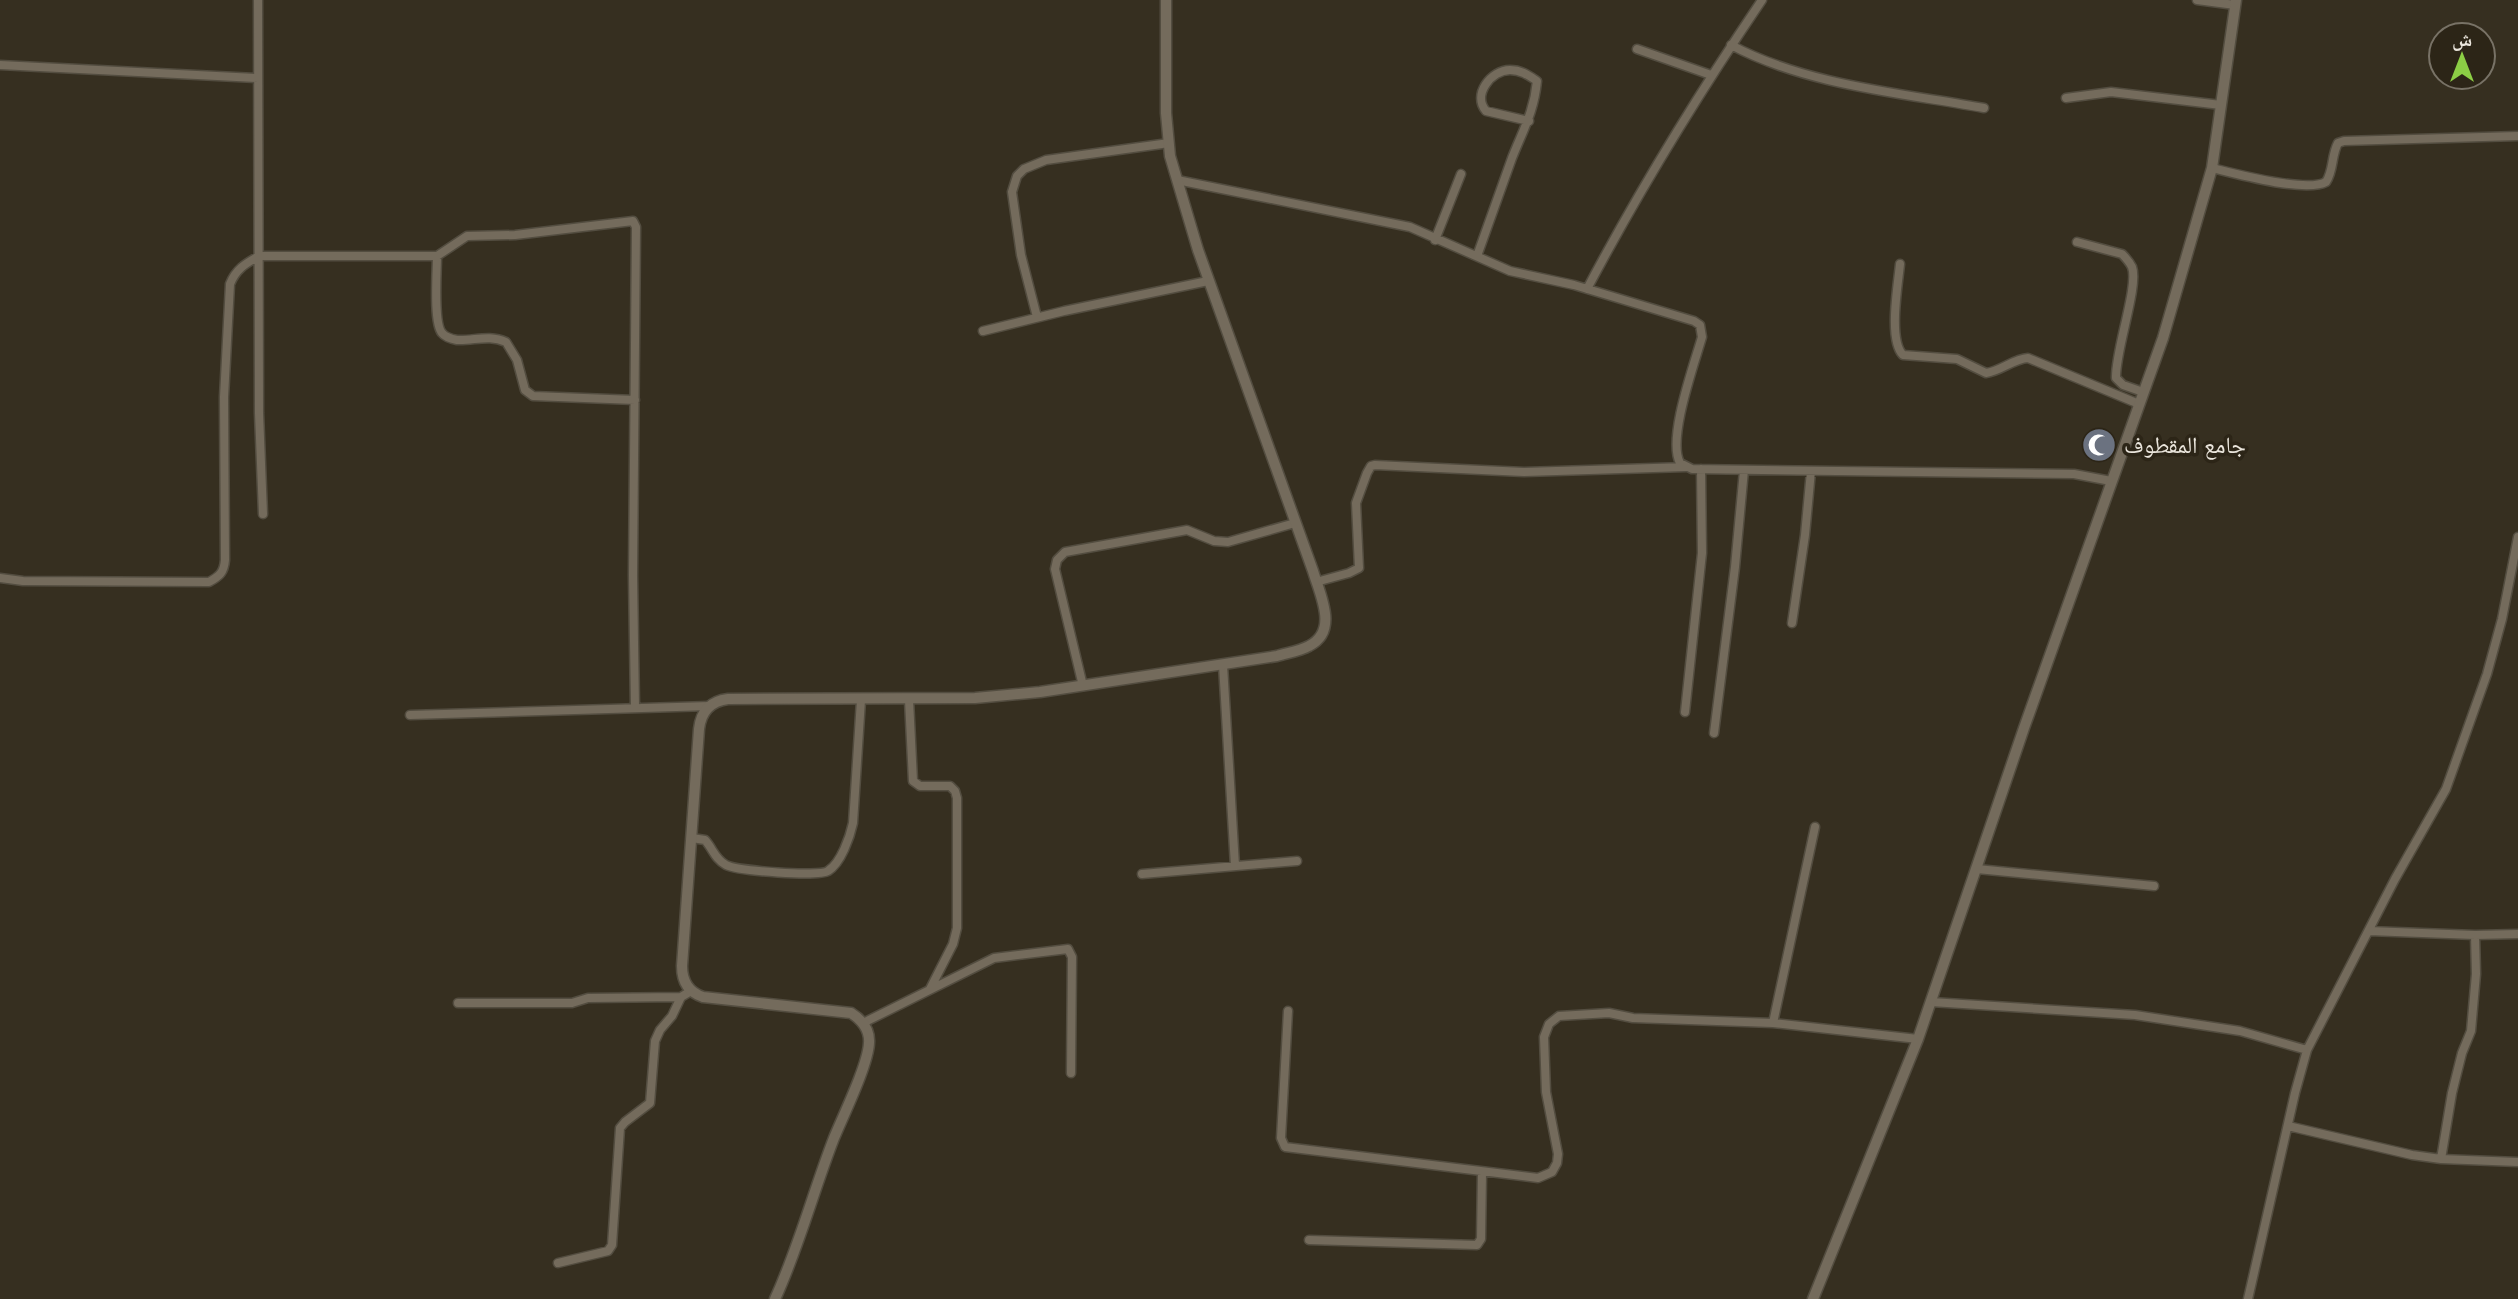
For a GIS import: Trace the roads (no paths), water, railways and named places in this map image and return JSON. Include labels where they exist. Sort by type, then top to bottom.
[{"type":"street","points":[[258,0],[259,413],[263,514]]},
{"type":"street","points":[[410,715],[710,706],[728,699],[975,698],[1083,686],[1277,656],[1308,647],[1320,639],[1326,626],[1325,610],[1208,281],[1170,156],[1166,0]]},
{"type":"street","points":[[1587,289],[1618,230],[1711,75],[1762,0]]},
{"type":"street","points":[[1813,1299],[1918,1039],[2111,481],[2164,338],[2212,168],[2235,2],[2197,0]]},
{"type":"street","points":[[1731,45],[1787,68],[1826,79],[1984,108]]},
{"type":"street","points":[[1637,49],[1711,75]]},
{"type":"street","points":[[0,65],[258,78]]},
{"type":"street","points":[[1477,256],[1514,154],[1529,121],[1535,102],[1537,81],[1521,71],[1507,70],[1496,73],[1484,87],[1482,107],[1486,111],[1529,121]]},
{"type":"street","points":[[2066,97],[2111,92],[2221,105]]},
{"type":"street","points":[[2212,168],[2313,186],[2326,182],[2330,176],[2335,149],[2338,143],[2344,141],[2518,136]]},
{"type":"street","points":[[1037,317],[1021,255],[1012,191],[1017,176],[1024,169],[1046,160],[1169,143]]},
{"type":"street","points":[[1435,240],[1461,174]]},
{"type":"street","points":[[1177,180],[1400,225],[1510,271],[1587,289],[1685,318],[1700,326],[1702,337],[1678,421],[1675,443],[1678,458],[1686,467]]},
{"type":"street","points":[[0,578],[23,581],[209,582],[219,577],[225,560],[224,397],[230,284],[234,274],[243,265],[259,256],[437,256],[467,236],[515,235],[633,220],[636,227],[633,576],[635,707]]},
{"type":"street","points":[[2077,242],[2122,254],[2132,267],[2133,283],[2116,362],[2116,378],[2123,384],[2144,392]]},
{"type":"street","points":[[437,256],[438,321],[441,332],[446,337],[455,340],[492,337],[506,342],[517,360],[525,390],[533,396],[635,400]]},
{"type":"street","points":[[1900,264],[1895,320],[1897,348],[1903,355],[1957,359],[1986,373],[2028,358],[2139,404]]},
{"type":"street","points":[[982,331],[1208,281]]},
{"type":"street","points":[[1316,582],[1359,568],[1356,503],[1367,473],[1371,466],[1375,465],[1524,472],[1686,467],[2074,474],[2111,481]]},
{"type":"street","points":[[1685,712],[1702,553],[1701,469]]},
{"type":"street","points":[[1714,733],[1744,470]]},
{"type":"street","points":[[1792,623],[1805,536],[1811,471]]},
{"type":"street","points":[[1083,686],[1055,569],[1057,560],[1065,552],[1187,530],[1214,541],[1228,542],[1295,523]]},
{"type":"street","points":[[2248,1299],[2307,1049],[2395,879],[2446,789],[2487,674],[2502,619],[2518,537]]},
{"type":"street","points":[[1223,665],[1236,866]]},
{"type":"street","points":[[692,838],[705,840],[721,861],[736,868],[818,874],[832,868],[853,823],[861,700]]},
{"type":"street","points":[[909,700],[913,782],[920,786],[950,786],[957,798],[957,928],[953,944],[929,989]]},
{"type":"street","points":[[710,706],[700,722],[682,973],[686,986],[703,996],[851,1013],[863,1023],[869,1041],[868,1050],[775,1299]]},
{"type":"street","points":[[1773,1023],[1815,827]]},
{"type":"street","points":[[1142,874],[1297,860]]},
{"type":"street","points":[[1977,869],[2154,886]]},
{"type":"street","points":[[2369,931],[2518,934]]},
{"type":"street","points":[[2441,1159],[2452,1093],[2462,1053],[2471,1031],[2476,974],[2475,935]]},
{"type":"street","points":[[863,1023],[993,958],[1068,949],[1072,957],[1071,1073]]},
{"type":"street","points":[[458,1003],[572,1003],[588,998],[681,996],[691,991]]},
{"type":"street","points":[[558,1263],[608,1251],[612,1245],[621,1128],[650,1103],[655,1041],[660,1030],[673,1016],[681,996]]},
{"type":"street","points":[[1931,1002],[2135,1015],[2240,1031],[2307,1049]]},
{"type":"street","points":[[1288,1011],[1281,1138],[1285,1147],[1538,1178],[1548,1175],[1555,1168],[1558,1154],[1548,1111],[1543,1054],[1546,1030],[1559,1016],[1609,1013],[1633,1018],[1773,1023],[1918,1039]]},
{"type":"street","points":[[2288,1126],[2441,1159],[2518,1161]]},
{"type":"street","points":[[1309,1240],[1477,1245],[1481,1239],[1482,1173]]},
{"type":"place","name":"جامع المقطوف","points":[[2099,445]]}]
